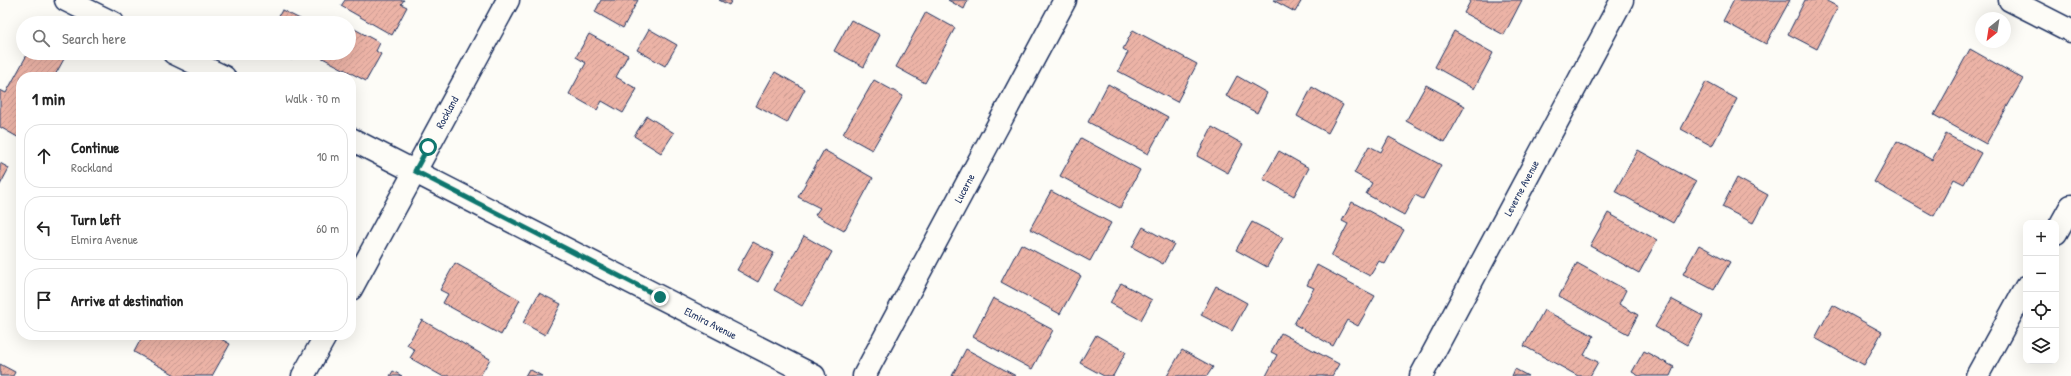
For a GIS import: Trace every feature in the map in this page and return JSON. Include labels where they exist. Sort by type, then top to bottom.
[{"type":"street","points":[[66,0],[99,16]]},
{"type":"street","name":"Rockland","points":[[356,279],[508,0]]},
{"type":"street","name":"Lucerne","points":[[864,376],[1065,0]]},
{"type":"street","name":"Leverne Avenue","points":[[1421,376],[1622,0]]},
{"type":"street","points":[[2010,0],[2071,31]]},
{"type":"street","points":[[189,60],[214,72]]},
{"type":"street","name":"Elmira Avenue","points":[[356,142],[814,376]]},
{"type":"street","points":[[2059,228],[2071,206]]},
{"type":"street","points":[[1977,376],[2023,292]]},
{"type":"street","points":[[303,376],[323,340]]},
{"type":"building","points":[[345,0],[404,0],[401,4],[407,7],[392,35],[341,6]]},
{"type":"building","points":[[601,0],[638,0],[623,28],[595,12]]},
{"type":"building","points":[[719,0],[732,0],[729,5]]},
{"type":"building","points":[[948,0],[968,0],[964,9]]},
{"type":"building","points":[[1273,0],[1302,0],[1295,12]]},
{"type":"building","points":[[1471,0],[1522,0],[1504,35],[1464,13]]},
{"type":"building","points":[[1734,0],[1790,0],[1766,44],[1723,21]]},
{"type":"building","points":[[1805,0],[1825,0],[1838,7],[1817,49],[1788,34]]},
{"type":"building","points":[[282,10],[294,16],[279,16]]},
{"type":"building","points":[[926,12],[955,28],[925,83],[896,67]]},
{"type":"building","points":[[851,20],[880,35],[864,67],[834,51]]},
{"type":"building","points":[[649,29],[677,45],[665,66],[637,50]]},
{"type":"building","points":[[356,30],[380,43],[376,51],[381,54],[366,81],[356,76],[356,72],[349,72],[326,60],[356,60]]},
{"type":"building","points":[[1133,30],[1197,64],[1177,102],[1118,71],[1128,52],[1123,49]]},
{"type":"building","points":[[1454,31],[1493,53],[1474,89],[1435,67]]},
{"type":"building","points":[[589,34],[628,55],[616,77],[637,89],[623,113],[602,101],[597,110],[569,94],[586,63],[576,57]]},
{"type":"building","points":[[1970,49],[2023,79],[1986,144],[1934,115]]},
{"type":"building","points":[[24,60],[63,60],[57,72],[18,72]]},
{"type":"building","points":[[775,72],[805,89],[787,123],[756,106]]},
{"type":"building","points":[[16,75],[16,136],[0,127],[0,90],[6,93]]},
{"type":"building","points":[[1237,76],[1267,93],[1257,113],[1226,96]]},
{"type":"building","points":[[874,80],[903,96],[872,150],[843,134]]},
{"type":"building","points":[[1706,82],[1737,99],[1712,146],[1681,129]]},
{"type":"building","points":[[1108,84],[1168,117],[1148,154],[1088,122]]},
{"type":"building","points":[[1426,85],[1465,106],[1445,142],[1406,121]]},
{"type":"building","points":[[1312,87],[1343,105],[1328,133],[1297,116]]},
{"type":"building","points":[[647,116],[674,133],[661,153],[634,136]]},
{"type":"building","points":[[1212,127],[1243,144],[1228,173],[1197,156]]},
{"type":"building","points":[[1946,134],[1981,153],[1964,184],[1954,179],[1934,216],[1874,182],[1897,141],[1932,160]]},
{"type":"building","points":[[1389,137],[1441,165],[1423,199],[1415,195],[1404,215],[1366,194],[1372,183],[1354,173],[1369,146],[1381,152]]},
{"type":"building","points":[[1081,138],[1140,170],[1120,208],[1060,176]]},
{"type":"building","points":[[824,150],[873,178],[844,231],[815,215],[820,208],[798,197]]},
{"type":"building","points":[[1638,150],[1696,182],[1673,223],[1615,191]]},
{"type":"building","points":[[1279,151],[1309,168],[1294,196],[1263,179]]},
{"type":"building","points":[[0,163],[9,168],[0,185]]},
{"type":"building","points":[[1737,178],[1768,195],[1753,223],[1722,207]]},
{"type":"building","points":[[1051,191],[1111,223],[1090,261],[1030,229]]},
{"type":"building","points":[[1352,202],[1404,230],[1385,264],[1379,261],[1370,276],[1331,256],[1348,224],[1342,221]]},
{"type":"building","points":[[1608,213],[1657,240],[1639,273],[1590,246]]},
{"type":"building","points":[[1252,222],[1283,238],[1267,267],[1236,250]]},
{"type":"building","points":[[1143,227],[1174,244],[1163,264],[1132,247]]},
{"type":"building","points":[[804,236],[832,252],[802,306],[774,290]]},
{"type":"building","points":[[753,242],[774,253],[758,282],[737,270]]},
{"type":"building","points":[[1021,244],[1081,276],[1060,314],[1001,282]]},
{"type":"building","points":[[1699,245],[1730,262],[1714,290],[1683,274]]},
{"type":"building","points":[[455,263],[520,300],[501,335],[443,303],[448,294],[440,290]]},
{"type":"building","points":[[1577,263],[1626,290],[1619,304],[1638,315],[1628,334],[1559,296]]},
{"type":"building","points":[[1317,265],[1375,296],[1358,326],[1347,320],[1333,346],[1294,324],[1314,288],[1307,285]]},
{"type":"building","points":[[1121,283],[1152,300],[1141,320],[1110,303]]},
{"type":"building","points":[[1216,286],[1247,303],[1232,331],[1201,315]]},
{"type":"building","points":[[539,293],[561,304],[545,335],[523,323]]},
{"type":"building","points":[[993,298],[1053,330],[1032,369],[973,337]]},
{"type":"building","points":[[1671,299],[1703,316],[1687,345],[1655,327]]},
{"type":"building","points":[[1833,305],[1882,332],[1864,365],[1815,338]]},
{"type":"building","points":[[1544,310],[1594,336],[1584,355],[1598,362],[1590,376],[1578,376],[1524,346]]},
{"type":"building","points":[[422,320],[490,359],[480,376],[442,376],[410,358],[415,350],[407,345]]},
{"type":"building","points":[[1281,333],[1339,364],[1332,376],[1266,376],[1277,355],[1271,352]]},
{"type":"building","points":[[1096,335],[1126,352],[1113,376],[1104,376],[1080,363]]},
{"type":"building","points":[[140,340],[223,340],[230,344],[212,376],[177,376],[134,352]]},
{"type":"building","points":[[966,349],[1016,376],[952,376]]},
{"type":"building","points":[[1182,350],[1213,367],[1207,376],[1167,376]]},
{"type":"building","points":[[1644,351],[1674,367],[1670,376],[1639,376],[1632,372]]},
{"type":"building","points":[[0,364],[15,372],[13,376],[0,376]]},
{"type":"building","points":[[529,369],[542,376],[525,376]]},
{"type":"building","points":[[1515,369],[1528,376],[1512,376]]},
{"type":"building","points":[[393,371],[402,376],[390,376]]},
{"type":"route","points":[[428,147],[415,171],[660,297]]}]
